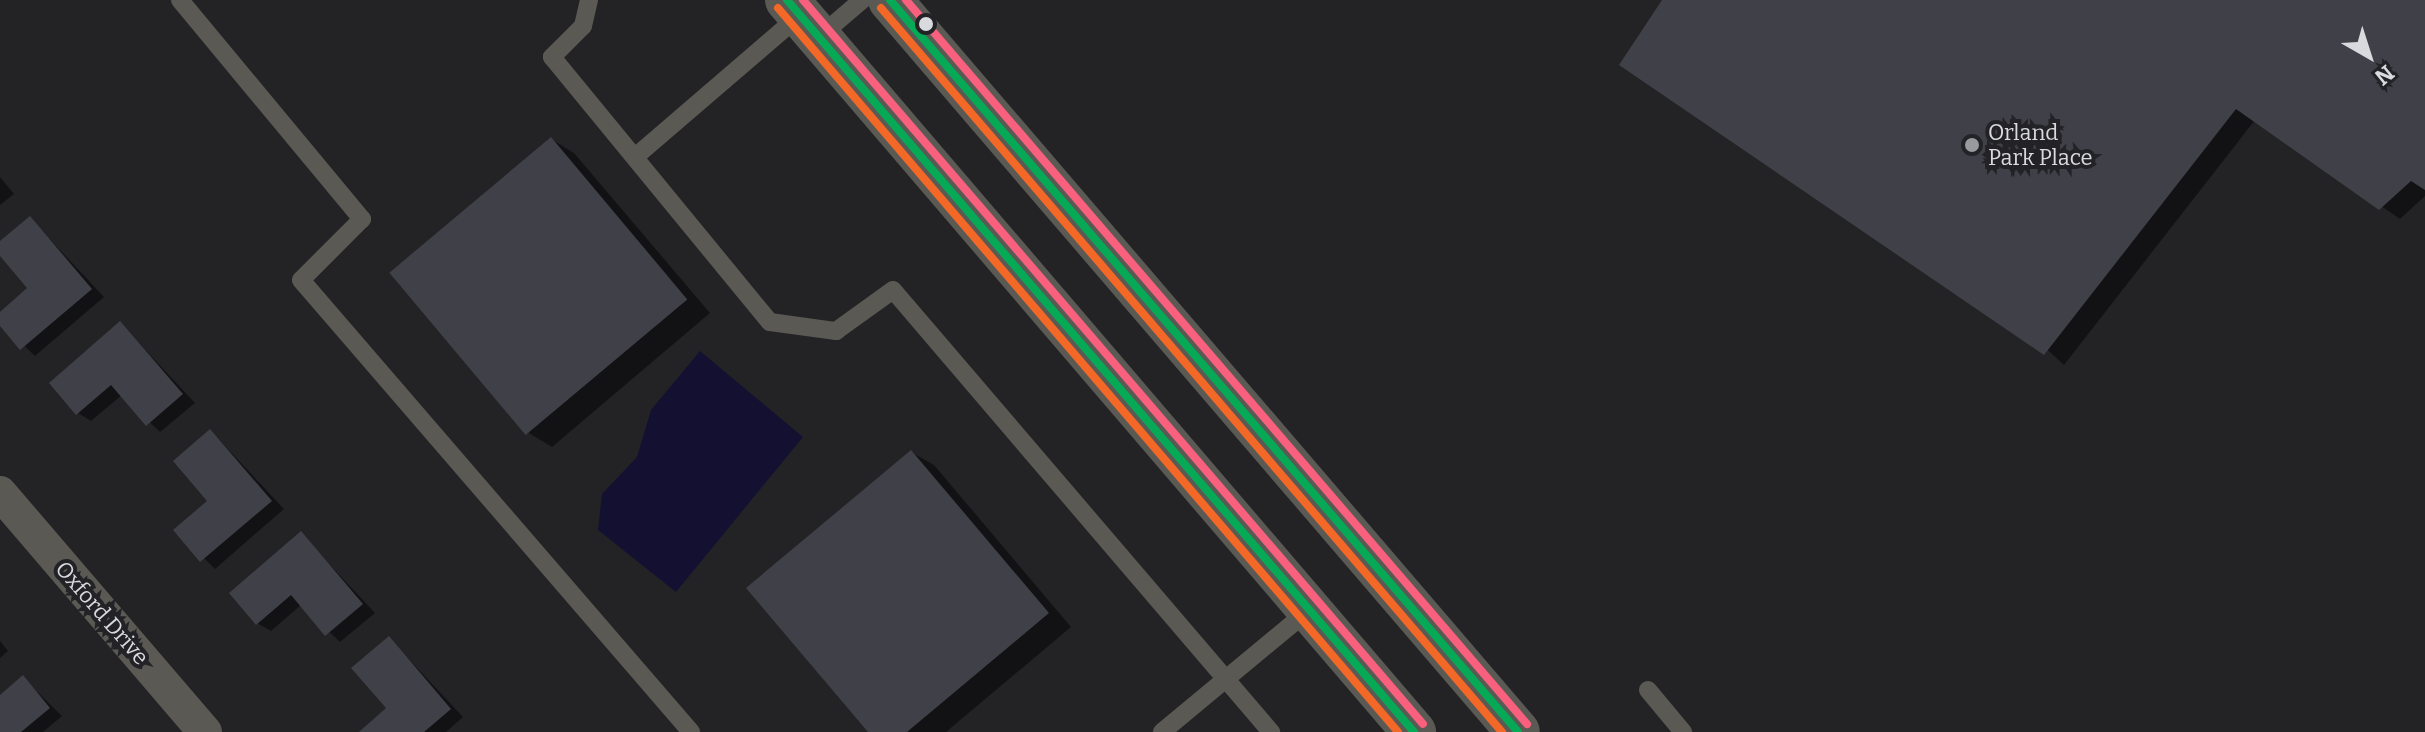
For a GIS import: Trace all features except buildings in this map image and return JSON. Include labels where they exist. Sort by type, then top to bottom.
[{"type":"street","points":[[890,0],[1518,732]]},
{"type":"street","points":[[802,17],[1414,732]]},
{"type":"street","name":"Oxford Drive","points":[[0,493],[205,732]]},
{"type":"lane","points":[[180,0],[362,219],[301,280],[691,732]]},
{"type":"lane","points":[[589,0],[583,26],[552,57],[770,322],[836,331],[893,290],[1271,732]]},
{"type":"lane","points":[[635,157],[802,17],[862,0]]},
{"type":"lane","points":[[1162,732],[1309,610]]},
{"type":"lane","points":[[1648,690],[1683,732]]},
{"type":"shaded area","points":[[700,351],[803,437],[676,592],[598,530],[602,494],[637,457],[651,410]]},
{"type":"transit line","points":[[787,0],[1414,732]]},
{"type":"transit line","points":[[803,0],[1423,724]]},
{"type":"transit line","points":[[890,0],[1518,732]]},
{"type":"transit line","points":[[906,0],[1527,724]]},
{"type":"transit line","points":[[778,8],[1398,732]]},
{"type":"transit line","points":[[881,8],[1502,732]]},
{"type":"place","name":"Orland Park Place","points":[[1972,145]]}]
